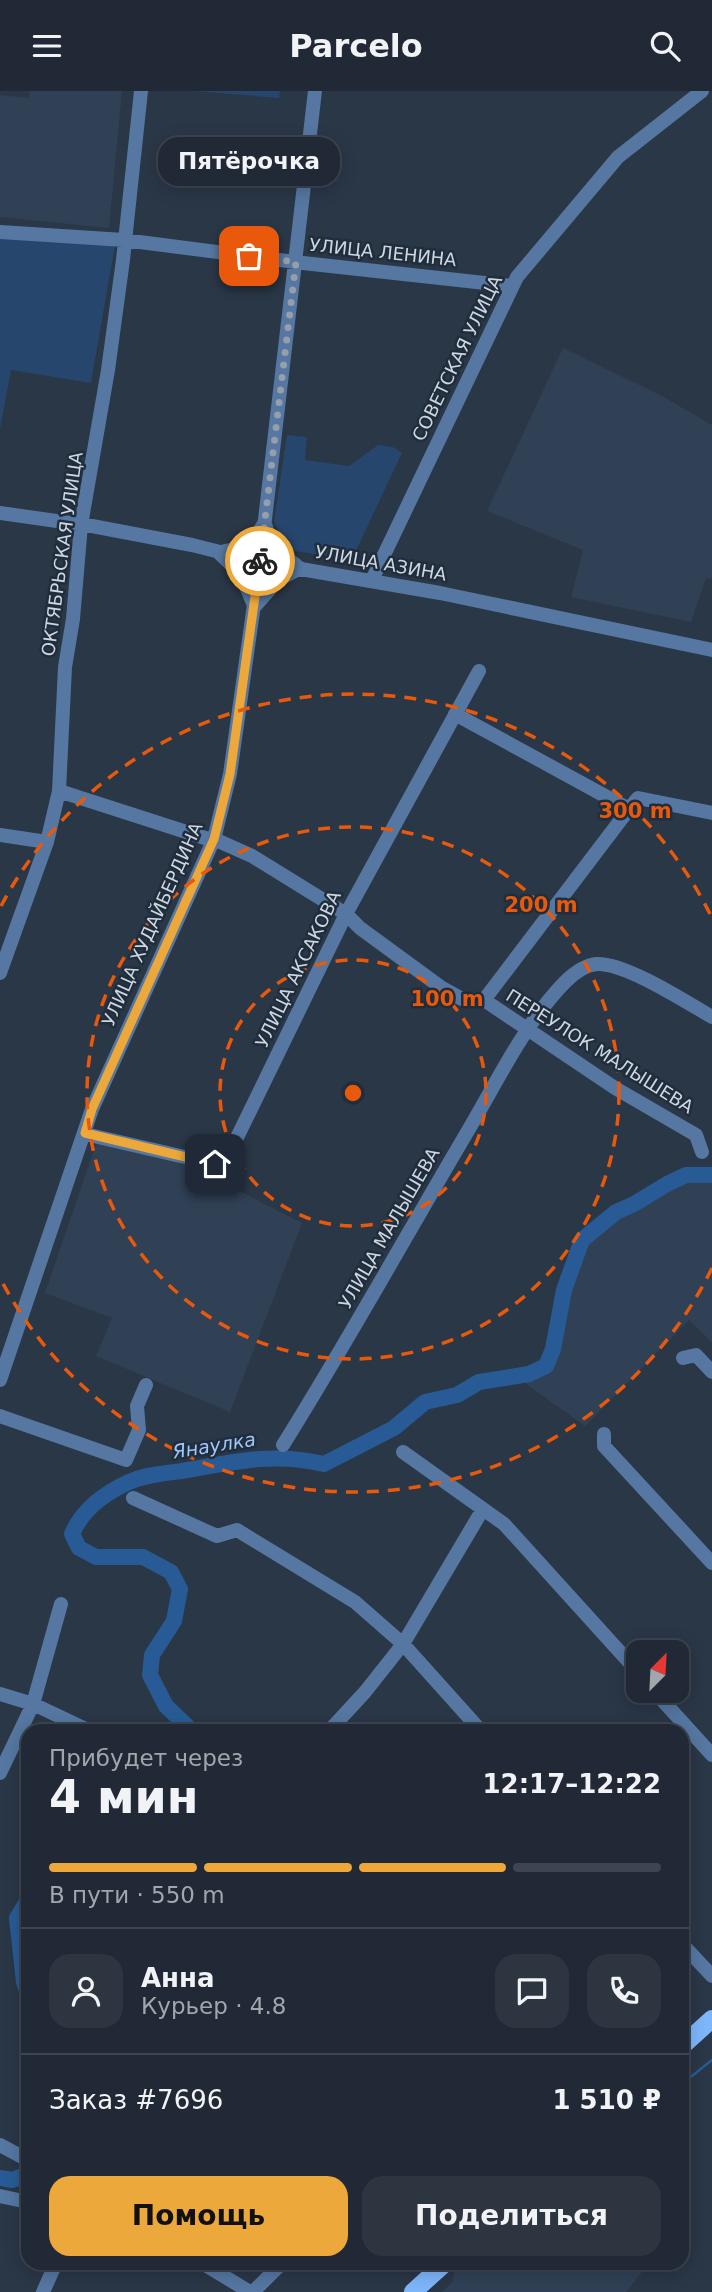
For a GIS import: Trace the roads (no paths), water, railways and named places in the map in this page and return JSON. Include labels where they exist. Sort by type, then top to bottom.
[{"type":"main road","points":[[689,2040],[712,2019]]},
{"type":"main road","points":[[413,2292],[437,2270]]},
{"type":"street","name":"ОКТЯБРЬСКАЯ УЛИЦА","points":[[0,973],[47,842],[59,791],[65,667],[73,619],[81,525],[108,370],[141,91]]},
{"type":"street","name":"УЛИЦА ХУДАЙБЕРДИНА","points":[[0,1380],[92,1109],[214,839],[230,774],[260,562],[315,91]]},
{"type":"street","name":"СОВЕТСКАЯ УЛИЦА","points":[[372,580],[512,286],[550,235],[618,157],[702,91]]},
{"type":"street","name":"УЛИЦА ЛЕНИНА","points":[[0,232],[124,240],[512,286]]},
{"type":"street","name":"УЛИЦА АЗИНА","points":[[0,513],[81,525],[260,562],[372,580],[712,650]]},
{"type":"street","points":[[216,552],[241,550],[258,534],[265,520]]},
{"type":"street","points":[[254,607],[278,580],[300,568],[280,554],[272,544],[267,535],[265,520]]},
{"type":"street","points":[[216,552],[241,574],[250,590],[254,607]]},
{"type":"street","name":"УЛИЦА АКСАКОВА","points":[[85,1133],[215,1164],[229,1154],[346,915],[479,671]]},
{"type":"street","points":[[454,714],[629,810]]},
{"type":"street","name":"ПЕРЕУЛОК МАЛЫШЕВА","points":[[59,791],[214,839],[252,856],[346,915],[359,928],[442,988],[462,999],[484,1000],[615,1088],[696,1135],[702,1152]]},
{"type":"street","points":[[484,1000],[638,799],[712,813]]},
{"type":"street","points":[[0,835],[47,842]]},
{"type":"street","name":"УЛИЦА МАЛЫШЕВА","points":[[284,1445],[335,1363],[444,1170],[528,1030],[564,983],[579,969],[597,964],[647,980],[712,1017]]},
{"type":"street","points":[[683,1358],[696,1355],[712,1371]]},
{"type":"street","points":[[0,1416],[126,1460],[139,1430],[137,1406],[146,1385]]},
{"type":"street","points":[[604,1434],[604,1446],[712,1563]]},
{"type":"street","points":[[403,1452],[504,1524],[626,1659]]},
{"type":"street","points":[[133,1498],[217,1537],[237,1530],[355,1602],[403,1644],[471,1724]]},
{"type":"street","points":[[335,1724],[403,1644],[483,1509]]},
{"type":"street","points":[[23,1724],[33,1704],[61,1604]]},
{"type":"street","points":[[0,1694],[33,1704],[75,1724]]},
{"type":"street","points":[[665,1703],[684,1724]]},
{"type":"street","points":[[0,1773],[21,1729]]},
{"type":"street","points":[[689,1730],[712,1755]]},
{"type":"street","points":[[689,1951],[712,1976]]},
{"type":"street","points":[[0,2145],[21,2156]]},
{"type":"street","points":[[0,2196],[21,2200]]},
{"type":"street","points":[[43,2292],[53,2270]]},
{"type":"street","points":[[214,2270],[251,2292],[275,2270]]},
{"type":"waterway","name":"Янаулка","points":[[185,1724],[166,1706],[150,1675],[152,1655],[174,1621],[180,1589],[171,1572],[143,1557],[96,1557],[79,1548],[72,1534],[88,1510],[120,1486],[155,1475],[253,1460],[305,1460],[324,1464],[394,1428],[425,1402],[457,1395],[479,1382],[529,1374],[546,1366],[553,1349],[564,1290],[582,1240],[616,1212],[667,1184],[686,1175],[712,1175]]},
{"type":"waterway","name":"Янаулка","points":[[21,1911],[17,1918],[21,1955]]},
{"type":"waterway","points":[[689,2078],[712,2060]]},
{"type":"waterway","name":"Янаулка","points":[[0,2178],[12,2180],[21,2177]]},
{"type":"place","name":"Пятёрочка","points":[[249,256]]}]
